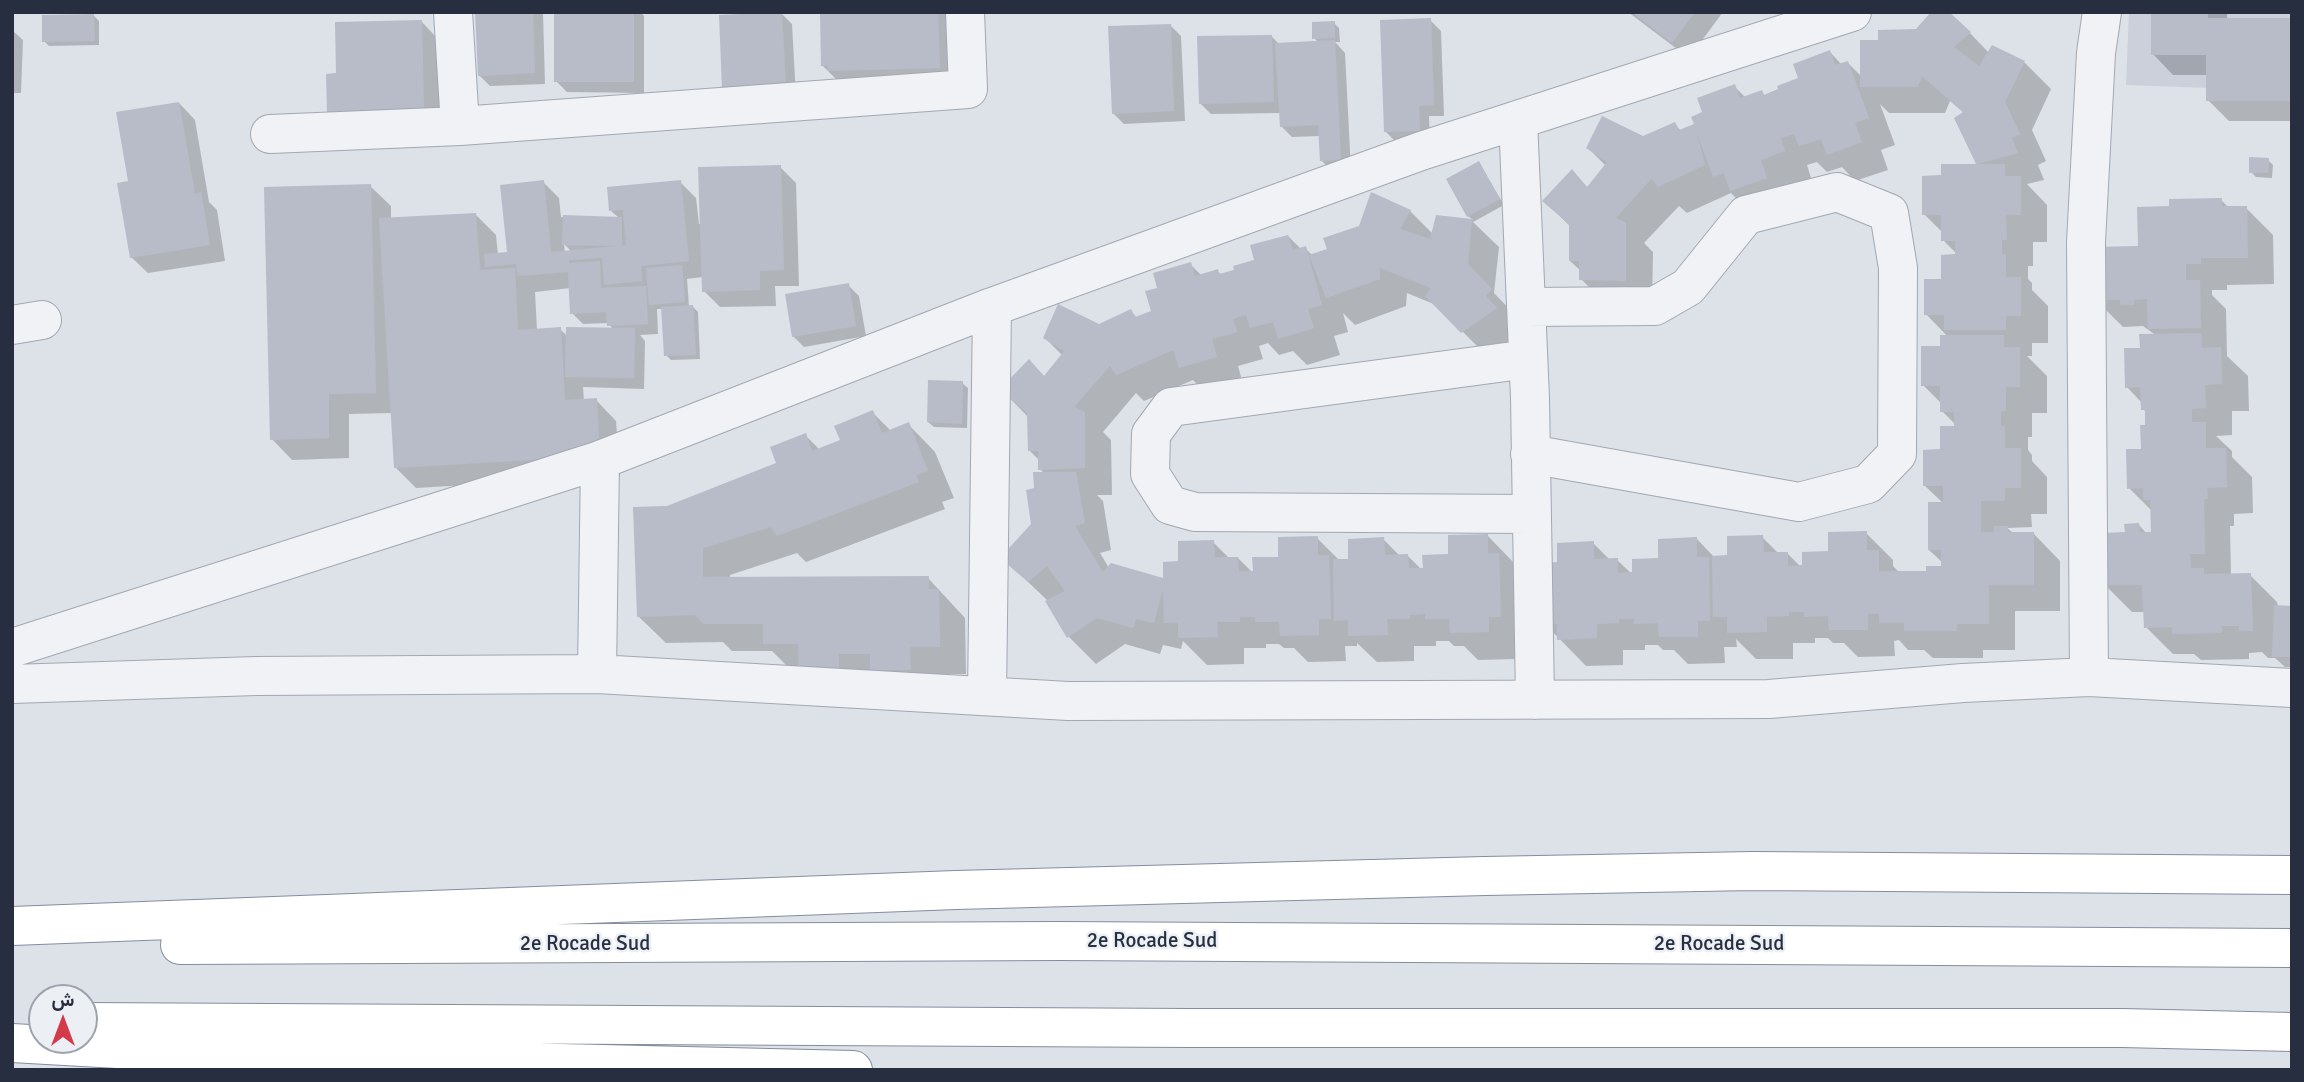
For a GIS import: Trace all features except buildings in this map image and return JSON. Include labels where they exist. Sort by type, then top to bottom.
[{"type":"highway","points":[[12,926],[970,890],[1499,875],[1753,871],[2292,875]]},
{"type":"highway","name":"2e Rocade Sud","points":[[12,945],[1059,941],[2292,948]]},
{"type":"highway","points":[[98,1022],[1175,1028],[2122,1028],[2292,1032]]},
{"type":"highway","points":[[12,1043],[224,1055],[853,1070]]},
{"type":"street","points":[[453,12],[460,126]]},
{"type":"street","points":[[270,134],[460,126],[968,89],[965,12]]},
{"type":"street","points":[[2089,677],[2086,242],[2096,53],[2102,12]]},
{"type":"street","points":[[12,648],[600,460],[992,307],[1421,151],[1836,15]]},
{"type":"street","points":[[1518,120],[1528,359],[1535,700]]},
{"type":"street","points":[[1526,307],[1655,306],[1688,287],[1746,215],[1837,192],[1889,214],[1898,268],[1897,454],[1868,484],[1799,502],[1530,454]]},
{"type":"street","points":[[987,695],[992,307]]},
{"type":"street","points":[[1528,359],[1171,407],[1151,434],[1150,474],[1170,505],[1195,512],[1531,514]]},
{"type":"street","points":[[597,674],[600,460]]},
{"type":"street","points":[[12,684],[256,676],[597,674],[1068,701],[1769,699],[1963,683],[2089,677],[2292,688]]},
{"type":"shaded area","points":[[2129,12],[2292,12],[2292,91],[2126,85]]}]
